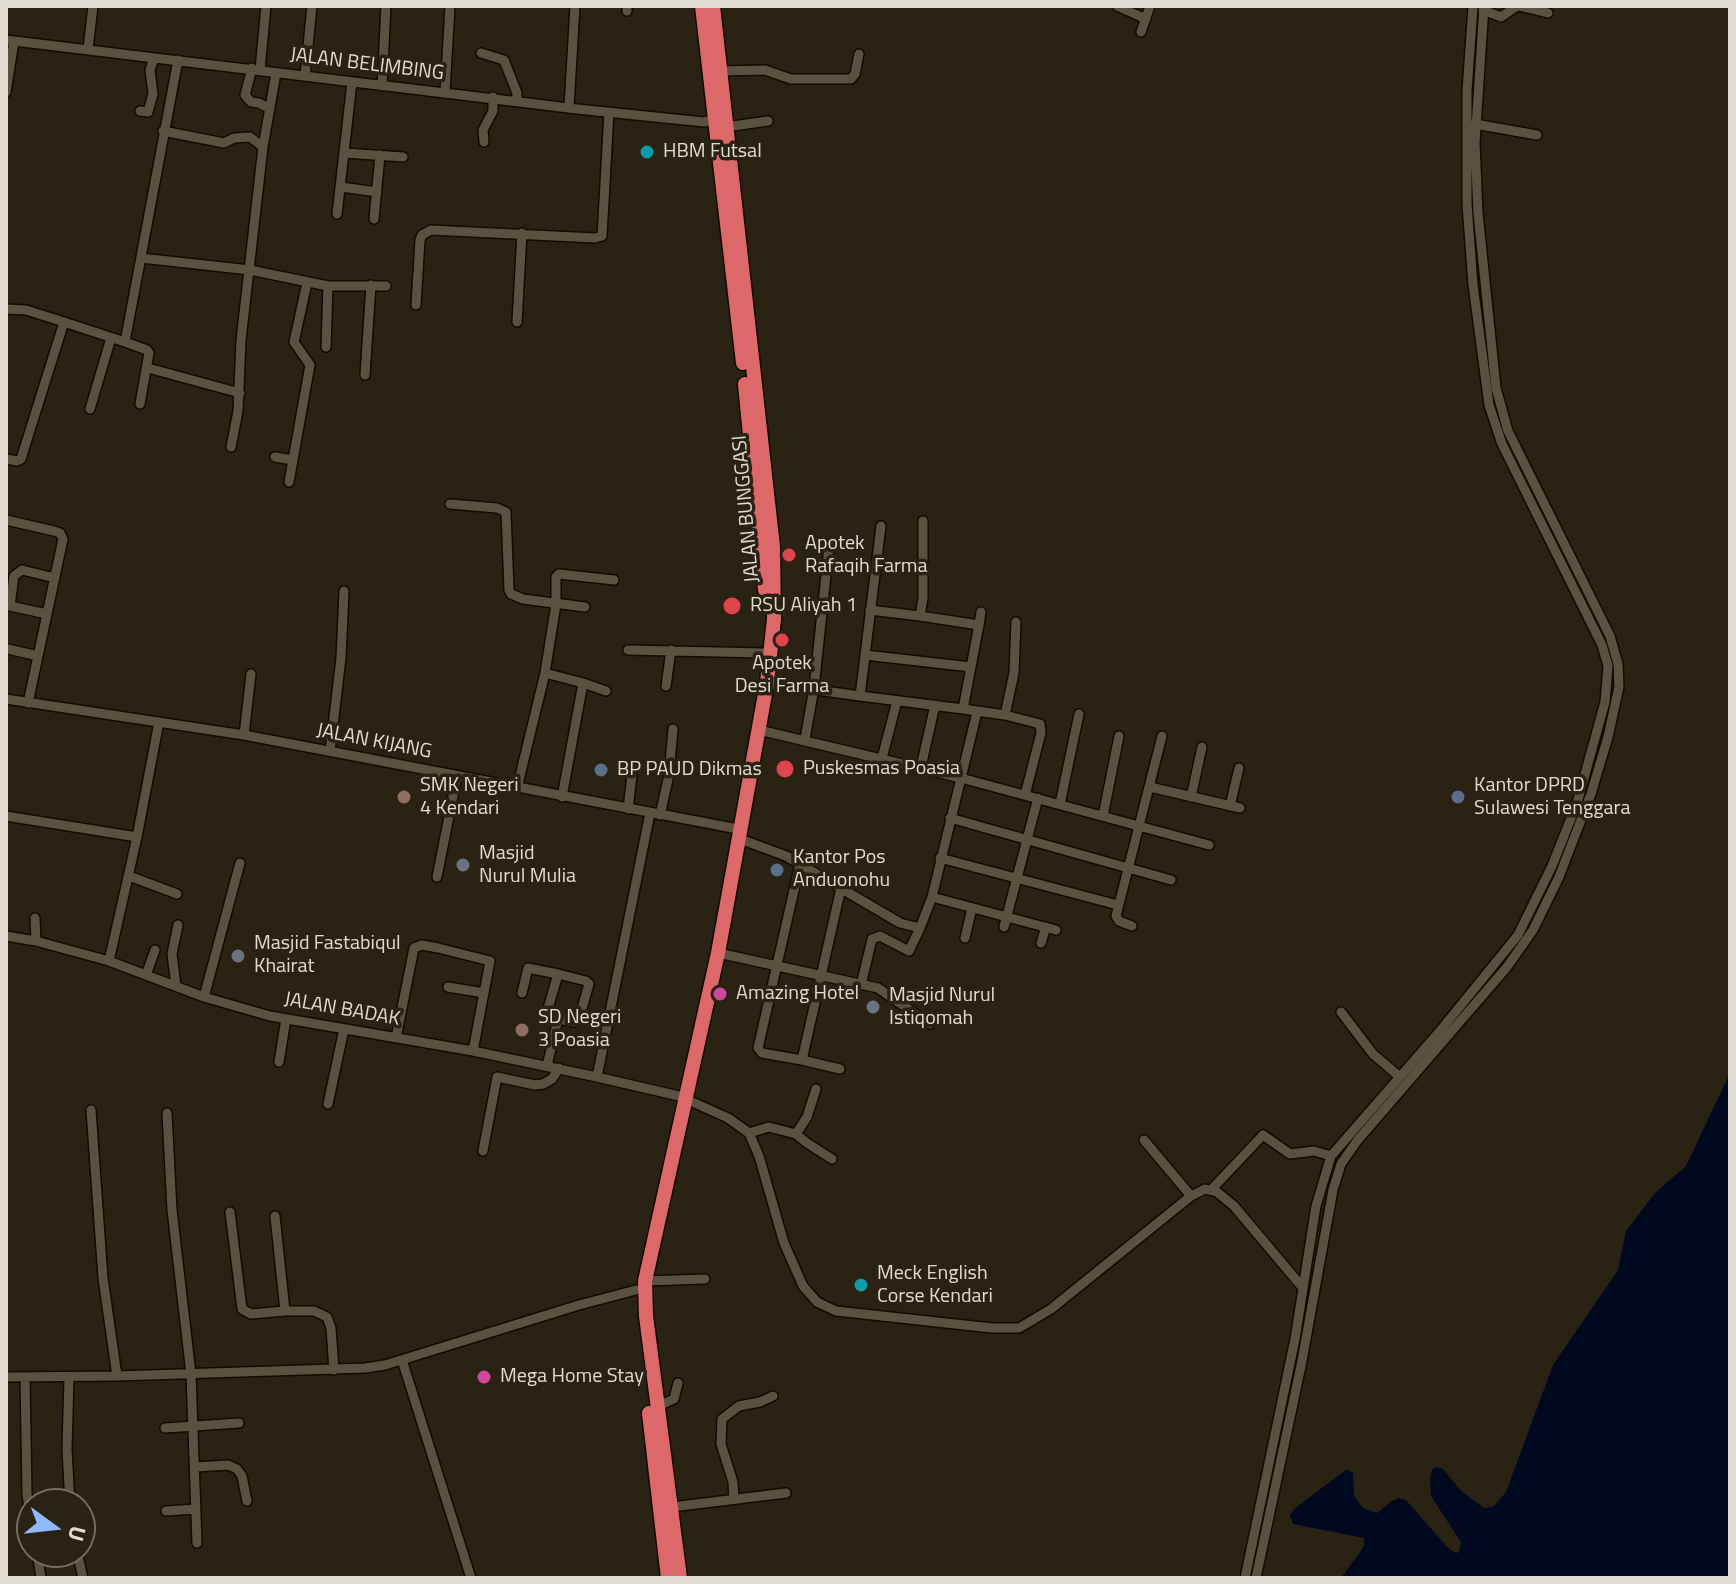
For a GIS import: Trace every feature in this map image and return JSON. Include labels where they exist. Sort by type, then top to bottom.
[{"type":"highway","name":"JALAN BUNGGASI","points":[[702,6],[721,121],[774,619],[759,730],[750,756]]},
{"type":"highway","name":"JALAN BUNGGASI","points":[[713,6],[720,71],[721,121]]},
{"type":"highway","name":"JALAN BUNGGASI","points":[[682,1098],[750,756],[763,653],[766,539]]},
{"type":"highway","name":"JALAN BUNGGASI","points":[[682,1098],[718,953],[736,834]]},
{"type":"highway","points":[[668,1578],[641,1317],[641,1286],[682,1098]]},
{"type":"highway","points":[[641,1317],[658,1406],[680,1578]]},
{"type":"street","points":[[88,49],[93,6]]},
{"type":"street","points":[[266,6],[256,69],[245,95],[251,102],[270,109]]},
{"type":"street","points":[[305,76],[312,6]]},
{"type":"street","points":[[382,86],[386,6]]},
{"type":"street","points":[[445,92],[450,6]]},
{"type":"street","points":[[569,107],[575,6]]},
{"type":"street","points":[[1117,6],[1146,19]]},
{"type":"street","points":[[1141,32],[1150,6]]},
{"type":"street","points":[[1548,13],[1518,6],[1501,17],[1480,7],[1467,204],[1473,285],[1487,393],[1495,428],[1586,609],[1607,660],[1605,702],[1590,781]]},
{"type":"street","points":[[6,92],[10,40]]},
{"type":"street","name":"JALAN BELIMBING","points":[[10,40],[609,112],[704,122],[768,121]]},
{"type":"street","points":[[481,53],[504,60],[517,100]]},
{"type":"street","points":[[720,71],[765,70],[791,79],[851,79],[859,54]]},
{"type":"street","points":[[140,111],[148,112],[153,94],[150,70],[154,58]]},
{"type":"street","points":[[125,342],[178,60]]},
{"type":"street","points":[[231,447],[240,393],[241,340],[263,147],[276,73]]},
{"type":"street","points":[[337,214],[352,82]]},
{"type":"street","points":[[1256,1578],[1306,1340],[1328,1213],[1341,1164],[1357,1141],[1524,945],[1549,901],[1617,702],[1620,675],[1617,658],[1600,613],[1503,418],[1496,388],[1478,213],[1472,92]]},
{"type":"street","points":[[484,142],[483,130],[493,111],[493,97]]},
{"type":"street","points":[[416,305],[420,240],[425,232],[446,230],[602,236],[609,112]]},
{"type":"street","points":[[1475,124],[1537,135]]},
{"type":"street","points":[[163,131],[224,143],[234,138],[250,137],[263,147]]},
{"type":"street","points":[[345,153],[403,157]]},
{"type":"street","points":[[374,219],[380,155]]},
{"type":"street","points":[[341,187],[377,192]]},
{"type":"street","points":[[517,322],[522,233]]},
{"type":"street","points":[[141,258],[250,270],[328,286],[386,286]]},
{"type":"street","points":[[289,482],[310,365],[294,342],[307,283]]},
{"type":"street","points":[[365,375],[371,285]]},
{"type":"street","points":[[326,347],[328,286]]},
{"type":"street","points":[[6,309],[26,310],[147,350],[148,368],[140,404]]},
{"type":"street","points":[[6,459],[19,461],[23,453],[64,322]]},
{"type":"street","points":[[90,409],[111,338]]},
{"type":"street","points":[[148,368],[240,393]]},
{"type":"street","points":[[275,457],[293,460]]},
{"type":"street","points":[[450,504],[504,511],[509,592],[523,599],[585,607]]},
{"type":"street","points":[[6,520],[54,531],[60,533],[63,539],[28,703]]},
{"type":"street","points":[[920,616],[923,598],[923,521]]},
{"type":"street","points":[[860,696],[881,526]]},
{"type":"street","points":[[805,739],[814,688],[829,547]]},
{"type":"street","points":[[47,614],[10,606],[14,576],[22,570],[55,578]]},
{"type":"street","points":[[517,788],[545,673],[556,604],[556,577],[559,574],[614,580]]},
{"type":"street","points":[[330,751],[341,658],[344,591]]},
{"type":"street","points":[[870,610],[979,625]]},
{"type":"street","points":[[963,709],[981,612]]},
{"type":"street","points":[[1005,715],[1014,673],[1016,622]]},
{"type":"street","points":[[8,649],[38,656]]},
{"type":"street","points":[[628,650],[763,653]]},
{"type":"street","points":[[666,686],[671,650]]},
{"type":"street","points":[[865,655],[971,667]]},
{"type":"street","points":[[545,673],[606,691]]},
{"type":"street","points":[[244,735],[251,674]]},
{"type":"street","points":[[562,797],[583,683]]},
{"type":"street","points":[[767,683],[1034,721],[1041,726],[1025,795]]},
{"type":"street","name":"JALAN KIJANG","points":[[6,699],[244,735],[655,814],[736,834],[800,864],[900,923],[920,928]]},
{"type":"street","points":[[882,758],[897,701]]},
{"type":"street","points":[[921,767],[935,705]]},
{"type":"street","points":[[861,985],[872,939],[880,936],[909,951],[920,928],[932,897],[977,712]]},
{"type":"street","points":[[1060,804],[1079,714]]},
{"type":"street","points":[[109,961],[159,722]]},
{"type":"street","points":[[597,1077],[655,814],[669,775],[673,729]]},
{"type":"street","points":[[759,730],[921,767],[1209,845]]},
{"type":"street","points":[[1103,816],[1119,736]]},
{"type":"street","points":[[1132,926],[1117,920],[1118,905],[1162,736]]},
{"type":"street","points":[[1191,797],[1202,747]]},
{"type":"street","points":[[1150,787],[1235,807],[1239,768]]},
{"type":"street","points":[[628,809],[632,775]]},
{"type":"street","points":[[437,877],[457,776]]},
{"type":"street","points":[[1245,1578],[1295,1339],[1316,1206],[1331,1156],[1518,935],[1586,793]]},
{"type":"street","points":[[1005,922],[1038,798]]},
{"type":"street","points":[[6,816],[137,837]]},
{"type":"street","points":[[950,818],[1171,880]]},
{"type":"street","points":[[940,858],[1118,905]]},
{"type":"street","points":[[204,997],[240,863]]},
{"type":"street","points":[[800,864],[758,1049],[762,1053],[840,1069]]},
{"type":"street","points":[[129,876],[177,894]]},
{"type":"street","points":[[802,1060],[819,974],[841,888]]},
{"type":"street","points":[[932,897],[972,908],[1005,922],[1051,929],[1041,943]]},
{"type":"street","points":[[965,938],[972,908]]},
{"type":"street","points":[[35,918],[36,941]]},
{"type":"street","points":[[176,986],[172,954],[178,925]]},
{"type":"street","name":"JALAN BADAK","points":[[6,936],[109,961],[204,997],[286,1019],[559,1068],[682,1098],[728,1118],[749,1133]]},
{"type":"street","points":[[396,1038],[416,946],[438,948],[488,959],[473,1051]]},
{"type":"street","points":[[146,975],[155,950]]},
{"type":"street","points":[[718,953],[882,991],[930,1024]]},
{"type":"street","points":[[522,993],[525,974],[530,967],[583,979],[589,984],[577,1021],[547,1015],[558,974]]},
{"type":"street","points":[[448,987],[484,993]]},
{"type":"street","points":[[1341,1012],[1373,1054],[1400,1077]]},
{"type":"street","points":[[279,1062],[286,1019]]},
{"type":"street","points":[[547,1066],[558,1019]]},
{"type":"street","points":[[328,1104],[344,1029]]},
{"type":"street","points":[[483,1151],[503,1057]]},
{"type":"street","points":[[497,1077],[543,1084],[552,1079],[559,1068]]},
{"type":"street","points":[[796,1134],[807,1117],[816,1089]]},
{"type":"street","points":[[91,1110],[103,1278],[117,1376]]},
{"type":"street","points":[[167,1113],[175,1237],[191,1374],[197,1543]]},
{"type":"street","points":[[832,1159],[796,1134],[769,1127],[749,1133],[795,1273],[810,1296],[836,1311],[992,1328],[1019,1328],[1051,1309],[1202,1189],[1211,1190],[1234,1206],[1303,1288]]},
{"type":"street","points":[[1211,1190],[1263,1135],[1290,1154],[1314,1151],[1331,1156]]},
{"type":"street","points":[[1144,1140],[1191,1196]]},
{"type":"street","points":[[230,1212],[242,1309],[251,1314],[314,1311],[327,1317],[331,1328],[334,1370]]},
{"type":"street","points":[[275,1216],[285,1311]]},
{"type":"street","points":[[6,1377],[334,1370],[385,1365],[641,1286],[705,1279]]},
{"type":"street","points":[[1295,1339],[1306,1340]]},
{"type":"street","points":[[402,1360],[471,1578]]},
{"type":"street","points":[[25,1377],[27,1488]]},
{"type":"street","points":[[69,1377],[69,1488]]},
{"type":"street","points":[[658,1406],[674,1399],[678,1383]]},
{"type":"street","points":[[734,1499],[733,1482],[721,1444],[722,1419],[739,1406],[773,1396]]},
{"type":"street","points":[[165,1428],[239,1423]]},
{"type":"street","points":[[195,1467],[228,1465],[237,1469],[242,1476],[247,1501]]},
{"type":"street","points":[[672,1507],[786,1493]]},
{"type":"street","points":[[166,1511],[196,1509]]},
{"type":"water","points":[[1730,1073],[1730,1578],[1341,1578],[1364,1546],[1364,1538],[1293,1524],[1290,1516],[1294,1509],[1347,1469],[1353,1473],[1354,1496],[1363,1508],[1377,1513],[1392,1501],[1399,1498],[1406,1500],[1448,1548],[1459,1552],[1461,1542],[1431,1496],[1432,1470],[1437,1467],[1443,1469],[1461,1491],[1484,1508],[1494,1506],[1506,1492],[1553,1365],[1618,1270],[1626,1231],[1655,1193],[1686,1166]]},
{"type":"place","name":"HBM Futsal","points":[[647,152]]},
{"type":"place","name":"Apotek Rafaqih Farma","points":[[789,555]]},
{"type":"place","name":"RSU Aliyah 1","points":[[732,606]]},
{"type":"place","name":"Apotek Desi Farma","points":[[782,640]]},
{"type":"place","name":"Puskesmas Poasia","points":[[785,769]]},
{"type":"place","name":"BP PAUD Dikmas","points":[[601,770]]},
{"type":"place","name":"SMK Negeri 4 Kendari","points":[[404,797]]},
{"type":"place","name":"Kantor DPRD Sulawesi Tenggara","points":[[1458,797]]},
{"type":"place","name":"Masjid Nurul Mulia","points":[[463,865]]},
{"type":"place","name":"Kantor Pos Anduonohu","points":[[777,870]]},
{"type":"place","name":"Masjid Fastabiqul Khairat","points":[[238,956]]},
{"type":"place","name":"Amazing Hotel","points":[[720,994]]},
{"type":"place","name":"Masjid Nurul Istiqomah","points":[[873,1007]]},
{"type":"place","name":"SD Negeri 3 Poasia","points":[[522,1030]]},
{"type":"place","name":"Meck English Corse Kendari","points":[[861,1285]]},
{"type":"place","name":"Mega Home Stay","points":[[484,1377]]}]
